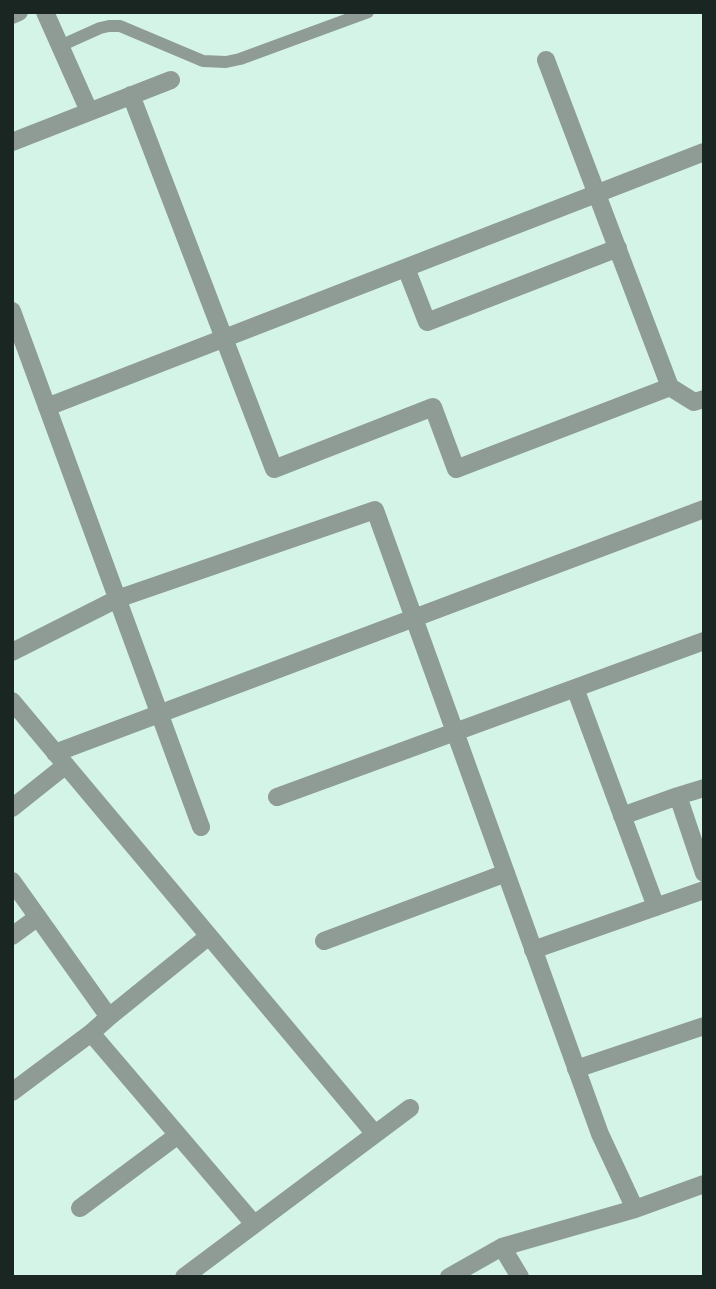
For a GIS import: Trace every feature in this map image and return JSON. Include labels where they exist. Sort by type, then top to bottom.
[{"type":"street","points":[[12,15],[19,12]]},
{"type":"street","points":[[45,12],[89,111]]},
{"type":"street","points":[[547,60],[670,387],[694,402],[704,399]]},
{"type":"street","points":[[12,142],[171,80]]},
{"type":"street","points":[[131,95],[274,469],[433,408],[456,468],[670,387]]},
{"type":"street","points":[[47,407],[704,152]]},
{"type":"street","points":[[406,268],[427,322],[618,248]]},
{"type":"street","points":[[12,311],[201,827]]},
{"type":"street","points":[[12,808],[61,759],[159,714],[704,509]]},
{"type":"street","points":[[12,652],[117,599],[375,510],[600,1134],[635,1209]]},
{"type":"street","points":[[277,797],[704,641]]},
{"type":"street","points":[[575,688],[656,907]]},
{"type":"street","points":[[12,701],[375,1134]]},
{"type":"street","points":[[622,816],[704,788]]},
{"type":"street","points":[[678,796],[704,873]]},
{"type":"street","points":[[324,941],[506,873]]},
{"type":"street","points":[[12,881],[108,1017]]},
{"type":"street","points":[[533,950],[704,890]]},
{"type":"street","points":[[12,936],[37,917]]},
{"type":"street","points":[[12,1092],[209,936]]},
{"type":"street","points":[[576,1069],[704,1026]]},
{"type":"street","points":[[91,1032],[254,1224]]},
{"type":"street","points":[[184,1277],[410,1108]]},
{"type":"street","points":[[80,1208],[178,1135]]},
{"type":"street","points":[[449,1277],[502,1247],[635,1209],[704,1184]]},
{"type":"street","points":[[502,1247],[520,1277]]},
{"type":"lane","points":[[60,46],[100,29],[120,26],[203,61],[226,62],[368,12]]}]
